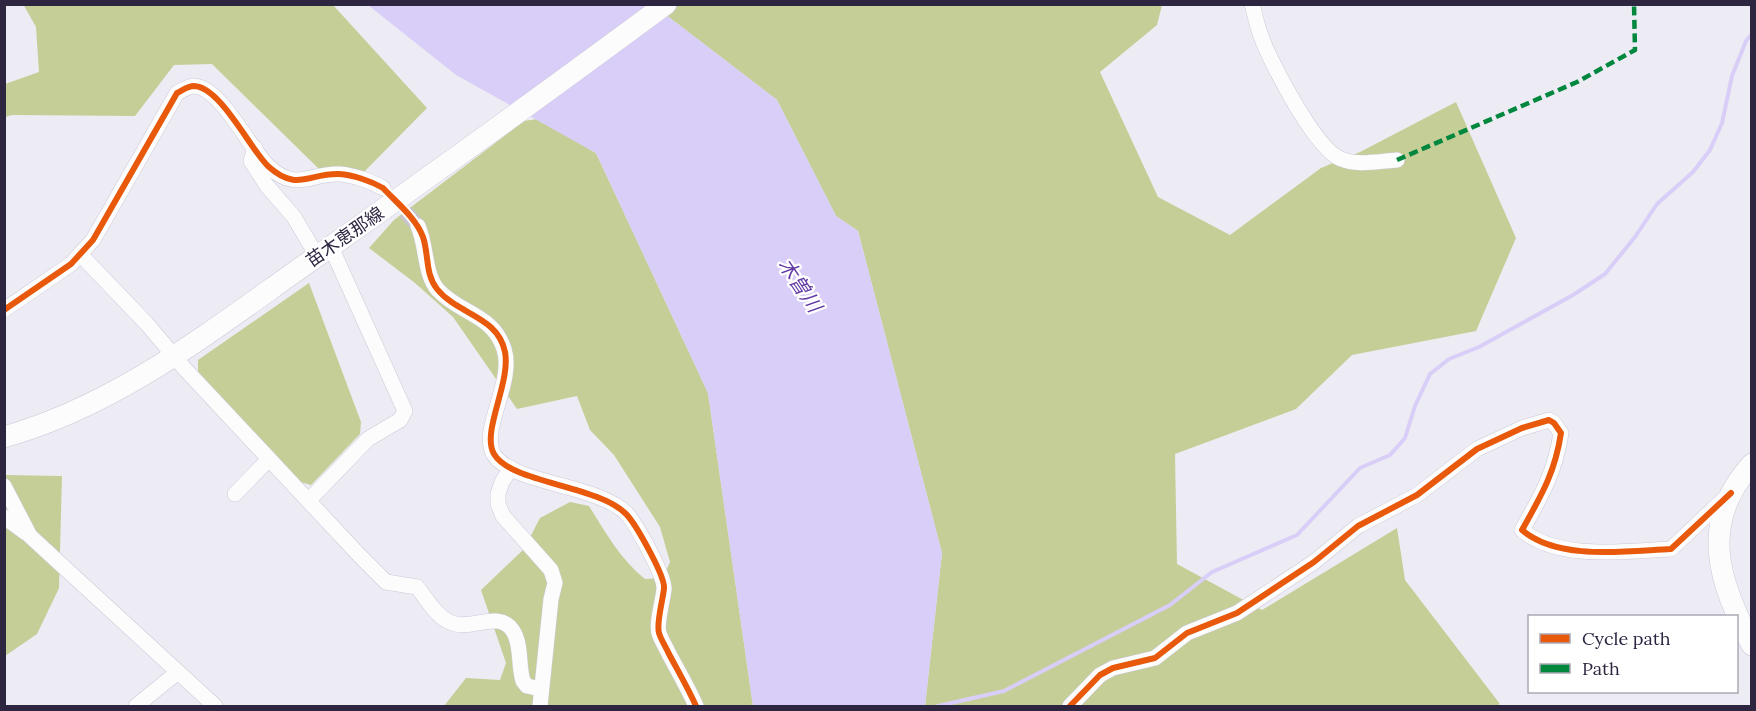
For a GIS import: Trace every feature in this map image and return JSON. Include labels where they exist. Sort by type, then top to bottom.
[{"type":"main road","name":"苗木恵那線","points":[[4,436],[23,431],[85,406],[175,357],[439,171],[666,4]]},
{"type":"main road","points":[[1736,615],[1720,570],[1721,516],[1731,493],[1752,464]]},
{"type":"main road","points":[[1738,619],[1752,645]]},
{"type":"street","points":[[1252,4],[1261,38],[1287,88],[1313,132],[1331,154],[1341,160],[1351,162],[1396,160]]},
{"type":"street","points":[[4,310],[71,264],[93,240],[177,93],[187,87],[196,86],[205,89],[229,113],[267,166],[288,179],[298,181],[339,174],[367,181],[383,188]]},
{"type":"street","points":[[255,148],[251,161],[267,186],[324,252],[405,411],[400,420],[368,439],[309,500]]},
{"type":"street","points":[[418,226],[425,244],[428,270],[436,288],[452,303],[487,322],[500,337],[505,350],[507,368],[502,395],[491,429],[491,445],[494,454],[501,462],[523,474],[608,500],[625,512],[638,527],[665,585],[658,632],[696,706]]},
{"type":"street","points":[[80,254],[386,582],[417,586],[437,613],[457,625],[498,621],[506,624],[513,631],[517,641],[523,681],[527,686],[541,689]]},
{"type":"street","points":[[1070,706],[1100,675],[1113,668],[1155,658],[1187,633],[1237,613],[1314,562],[1358,526],[1418,495],[1477,449],[1522,428],[1549,420],[1562,433],[1549,483],[1522,530],[1549,546],[1622,551],[1671,549],[1731,493]]},
{"type":"street","points":[[235,494],[269,459]]},
{"type":"street","points":[[511,468],[502,482],[498,504],[503,516],[551,570],[555,583],[551,599],[540,706]]},
{"type":"street","points":[[4,486],[30,536]]},
{"type":"street","points":[[4,517],[30,536],[215,706]]},
{"type":"street","points":[[136,706],[178,672]]},
{"type":"green space","points":[[23,4],[333,5],[427,108],[361,175],[319,169],[212,64],[174,65],[135,116],[12,115],[5,117],[5,84],[39,72],[36,27]]},
{"type":"green space","points":[[653,5],[1162,5],[1157,25],[1100,72],[1158,197],[1230,235],[1321,168],[1360,152],[1456,102],[1516,238],[1476,331],[1352,355],[1296,409],[1175,454],[1177,564],[1262,610],[1397,528],[1405,580],[1500,704],[1496,706],[925,706],[942,553],[858,231],[836,216],[777,100]]},
{"type":"green space","points":[[537,119],[596,153],[708,393],[753,706],[444,706],[466,678],[500,680],[506,663],[481,590],[524,549],[540,518],[570,502],[589,506],[621,554],[645,579],[663,578],[670,562],[660,527],[614,455],[590,430],[577,396],[517,409],[453,317],[415,283],[369,248],[394,220],[524,121]]},
{"type":"green space","points":[[309,283],[361,422],[360,434],[311,485],[300,482],[198,372],[198,360]]},
{"type":"green space","points":[[5,475],[62,476],[59,588],[37,634],[5,656]]},
{"type":"water","name":"木曽川","points":[[368,5],[653,5],[777,100],[836,216],[858,231],[942,553],[925,706],[753,706],[708,393],[596,153],[456,75]]},
{"type":"waterway","points":[[938,706],[1004,691],[1170,605],[1212,572],[1297,535],[1360,468],[1390,455],[1405,438],[1415,406],[1430,374],[1449,359],[1479,347],[1573,295],[1605,274],[1635,237],[1657,204],[1693,172],[1710,150],[1722,123],[1732,76],[1746,41],[1752,34]]},
{"type":"tunnel","points":[[390,195],[418,226]]},
{"type":"marked path","points":[[1397,160],[1577,82],[1635,50],[1634,4]]},
{"type":"cycle path","points":[[4,310],[71,264],[93,240],[177,93],[190,87],[204,89],[215,97],[262,159],[279,174],[296,180],[339,174],[362,179],[383,188],[406,211],[420,230],[425,244],[429,271],[437,289],[456,305],[486,323],[501,340],[506,364],[491,433],[494,454],[503,464],[518,472],[595,496],[612,504],[630,518],[649,549],[663,582],[658,623],[660,636],[696,706]]},
{"type":"cycle path","points":[[1070,706],[1100,675],[1113,668],[1155,658],[1187,633],[1237,613],[1314,562],[1358,526],[1417,495],[1477,449],[1522,428],[1549,420],[1561,433],[1551,472],[1522,530],[1537,540],[1554,546],[1593,552],[1671,549],[1731,493]]}]
